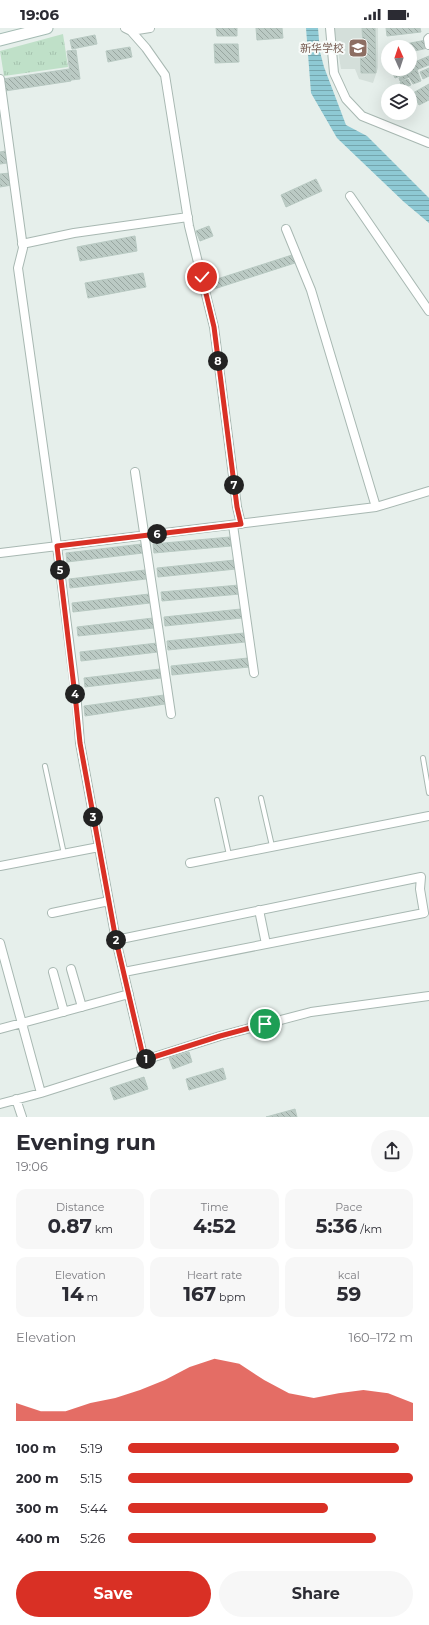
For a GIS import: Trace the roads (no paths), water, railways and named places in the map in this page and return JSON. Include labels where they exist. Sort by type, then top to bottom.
[{"type":"main road","points":[[0,40],[41,29]]},
{"type":"street","points":[[128,29],[150,28]]},
{"type":"street","points":[[330,28],[334,73],[346,99],[362,116],[429,143]]},
{"type":"street","points":[[128,29],[146,48],[165,75],[188,217],[214,327],[237,507],[237,524],[254,674]]},
{"type":"street","points":[[429,38],[429,45]]},
{"type":"street","points":[[0,79],[23,248],[18,268],[57,546],[80,743],[108,901],[144,1060]]},
{"type":"street","points":[[350,196],[429,311]]},
{"type":"street","points":[[22,244],[74,233],[188,217]]},
{"type":"street","points":[[286,229],[310,290],[376,507]]},
{"type":"street","points":[[135,472],[143,536],[170,714]]},
{"type":"street","points":[[0,553],[376,507],[429,491]]},
{"type":"street","points":[[190,863],[429,816]]},
{"type":"street","points":[[0,866],[99,847]]},
{"type":"street","points":[[116,940],[421,877],[420,890],[424,913],[124,972]]},
{"type":"street","points":[[420,890],[429,887]]},
{"type":"street","points":[[52,913],[108,901]]},
{"type":"street","points":[[259,910],[266,944]]},
{"type":"street","points":[[0,943],[41,1093]]},
{"type":"street","points":[[71,969],[82,1007]]},
{"type":"street","points":[[53,972],[64,1012]]},
{"type":"street","points":[[0,1029],[129,994]]},
{"type":"street","points":[[0,1104],[41,1093],[220,1036],[311,1012],[429,996]]},
{"type":"street","points":[[16,1099],[22,1117]]},
{"type":"lane","points":[[423,758],[429,793]]},
{"type":"lane","points":[[45,766],[64,854]]},
{"type":"lane","points":[[261,798],[272,847]]},
{"type":"lane","points":[[217,800],[229,855]]},
{"type":"water","points":[[306,28],[318,28],[320,52],[324,67],[346,125],[367,136],[429,198],[429,223],[404,202],[337,138],[311,93]]},
{"type":"place","name":"新华学校","points":[[358,48]]}]
